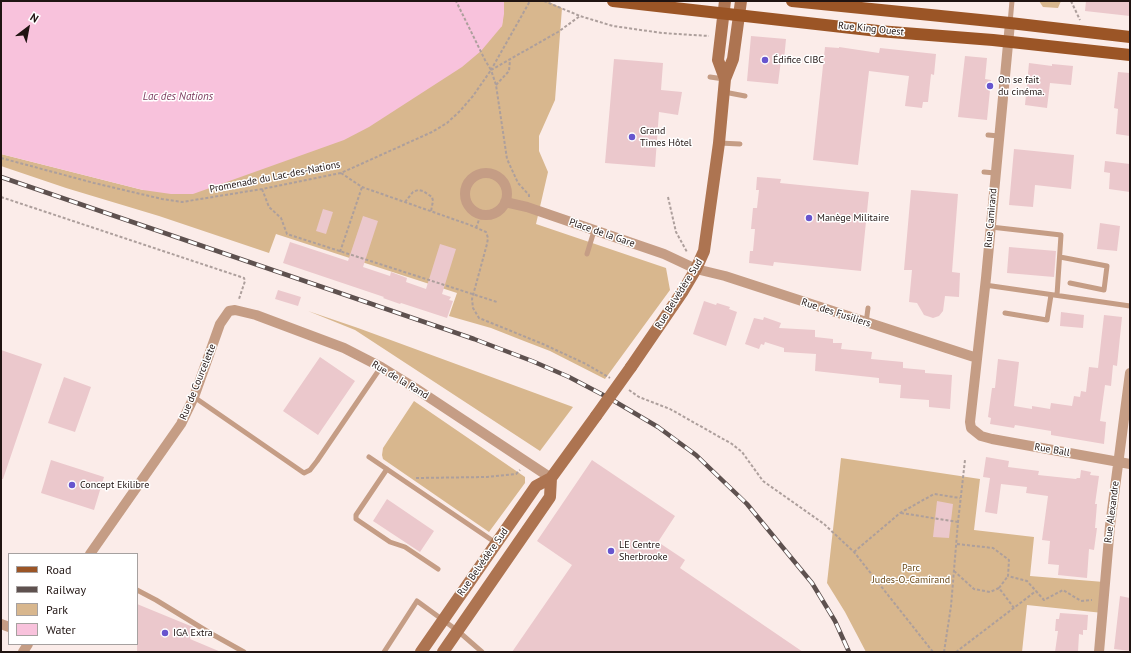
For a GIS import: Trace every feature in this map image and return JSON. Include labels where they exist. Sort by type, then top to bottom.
[{"type":"main road","name":"Rue King Ouest","points":[[612,1],[878,31],[1007,42],[1130,55]]},
{"type":"main road","name":"Rue Belvédère Sud","points":[[725,1],[718,60],[725,79]]},
{"type":"main road","name":"Rue Belvédère Sud","points":[[421,652],[536,486],[551,478],[596,416],[671,309],[696,268],[704,251],[706,240],[719,143],[725,79],[733,59],[741,1]]},
{"type":"main road","name":"Rue King Ouest","points":[[792,1],[1010,23],[1130,37]]},
{"type":"main road","name":"Rue Belvédère Sud","points":[[443,652],[550,497],[551,478]]},
{"type":"street","name":"Rue Camirand","points":[[975,432],[971,428],[970,422],[986,285],[990,227],[1010,23]]},
{"type":"street","points":[[480,174],[494,174],[504,183],[507,189],[507,196],[505,202],[496,213],[489,215],[481,214],[470,207],[466,201],[466,187],[469,181],[480,174]]},
{"type":"street","name":"Place de la Gare","points":[[505,202],[664,254],[696,268]]},
{"type":"street","name":"Rue des Fusiliers","points":[[696,268],[725,276],[977,358]]},
{"type":"street","name":"Rue de la Rand","points":[[235,310],[256,315],[344,348],[381,367],[551,478]]},
{"type":"street","name":"Rue de Courcelette","points":[[91,553],[181,424],[194,397],[220,324],[229,311],[235,310]]},
{"type":"street","name":"Rue Alexandre","points":[[1099,652],[1110,526],[1130,373]]},
{"type":"street","name":"Rue Ball","points":[[975,432],[981,436],[992,439],[1130,464]]},
{"type":"lane","name":"Rue Camirand","points":[[1010,23],[1012,1]]},
{"type":"lane","points":[[710,78],[725,79]]},
{"type":"lane","points":[[724,92],[745,96]]},
{"type":"lane","points":[[988,135],[999,136]]},
{"type":"lane","points":[[719,143],[740,144]]},
{"type":"lane","points":[[984,172],[995,173]]},
{"type":"lane","points":[[990,227],[1061,234],[1060,257],[1054,295],[1048,320],[1005,313]]},
{"type":"lane","points":[[587,254],[594,231]]},
{"type":"lane","points":[[1060,257],[1107,266],[1104,290],[1070,283]]},
{"type":"lane","points":[[986,285],[1130,306]]},
{"type":"lane","points":[[866,323],[868,308]]},
{"type":"lane","points":[[194,397],[304,473],[310,470],[317,461],[381,367]]},
{"type":"lane","points":[[369,457],[496,543]]},
{"type":"lane","points":[[387,469],[356,515],[356,519],[390,542],[405,547],[438,569]]},
{"type":"lane","points":[[138,591],[244,652]]},
{"type":"lane","points":[[384,652],[417,601],[458,631],[482,652]]},
{"type":"path","points":[[456,1],[484,60],[491,70],[496,85],[507,159],[518,183],[529,195],[527,208]]},
{"type":"path","name":"Promenade du Lac-des-Nations","points":[[1,158],[94,183],[176,201],[189,201],[262,189],[341,173],[432,132],[447,123],[473,96],[491,70],[530,1]]},
{"type":"path","points":[[544,1],[580,16],[613,26],[662,33],[721,38]]},
{"type":"path","points":[[1071,1],[1085,32]]},
{"type":"path","points":[[491,70],[558,32],[580,16]]},
{"type":"path","points":[[496,85],[509,71],[510,60]]},
{"type":"path","points":[[341,173],[362,187],[486,232],[488,238],[472,299],[473,308],[479,318],[543,344],[586,364],[613,380]]},
{"type":"path","points":[[340,252],[362,187]]},
{"type":"path","points":[[262,189],[269,207],[281,218],[287,234],[340,252],[474,293],[497,302]]},
{"type":"path","points":[[405,202],[413,192],[418,190],[423,191],[432,197],[433,202],[431,211]]},
{"type":"path","points":[[1,197],[244,278],[245,281],[235,310]]},
{"type":"path","points":[[668,197],[676,232],[696,268]]},
{"type":"path","points":[[476,228],[481,214]]},
{"type":"path","points":[[626,388],[639,397],[670,409],[732,444],[742,452],[763,481],[824,524],[854,552],[933,652]]},
{"type":"path","points":[[944,652],[951,606],[960,498],[965,460]]},
{"type":"path","points":[[403,480],[420,477],[487,477],[516,474],[527,462]]},
{"type":"path","points":[[854,552],[900,513],[934,494],[960,498]]},
{"type":"path","points":[[900,513],[958,522]]},
{"type":"path","points":[[954,571],[974,589],[990,592],[999,588],[1008,576],[1009,560],[993,548],[957,544]]},
{"type":"path","points":[[1008,576],[1027,582],[1044,600],[1062,590],[1081,601],[1104,600]]},
{"type":"path","points":[[999,588],[1014,608]]},
{"type":"path","points":[[956,652],[1036,591]]},
{"type":"green space","points":[[504,1],[547,1],[562,8],[555,100],[539,136],[539,151],[548,172],[536,224],[666,268],[670,290],[605,379],[550,351],[491,328],[449,316],[457,293],[276,234],[269,253],[159,216],[66,188],[1,166],[1,154],[143,190],[502,26]]},
{"type":"green space","points":[[1039,1],[1061,1],[1058,8],[1043,7]]},
{"type":"green space","points":[[308,311],[573,407],[540,451],[355,330]]},
{"type":"green space","points":[[414,401],[525,477],[525,483],[489,532],[383,459],[383,448]]},
{"type":"green space","name":"Parc Judes-O.-Camirand","points":[[841,458],[980,479],[974,530],[1034,537],[1030,576],[1104,582],[1103,613],[1027,605],[1022,652],[866,652],[845,612],[827,583]]},
{"type":"water","name":"Lac des Nations","points":[[1,1],[504,1],[504,14],[502,26],[481,51],[462,67],[369,127],[344,140],[193,194],[171,194],[143,190],[1,154]]},
{"type":"building","points":[[1086,1],[1130,1],[1130,16],[1085,11]]},
{"type":"building","name":"Édifice CIBC","points":[[751,36],[786,39],[784,60],[781,60],[778,84],[747,81]]},
{"type":"building","points":[[825,47],[839,47],[879,53],[880,48],[936,54],[934,75],[931,74],[928,102],[923,102],[922,108],[905,106],[909,76],[869,71],[858,165],[813,160]]},
{"type":"building","points":[[965,56],[987,58],[985,79],[991,80],[987,120],[958,117]]},
{"type":"building","name":"Grand Times Hôtel","points":[[614,59],[663,63],[661,90],[682,92],[678,115],[659,112],[655,167],[605,163]]},
{"type":"building","points":[[1029,63],[1052,66],[1052,64],[1073,66],[1071,85],[1050,83],[1047,108],[1025,105]]},
{"type":"building","points":[[1118,72],[1130,73],[1130,136],[1116,134],[1118,109],[1114,108]]},
{"type":"building","points":[[1014,149],[1074,155],[1071,189],[1035,185],[1033,207],[1009,205]]},
{"type":"building","points":[[1105,161],[1130,164],[1130,192],[1109,189],[1110,173],[1104,172]]},
{"type":"building","name":"Manège Militaire","points":[[757,177],[781,179],[780,183],[869,192],[861,271],[774,262],[773,266],[749,263],[750,251],[753,251],[755,229],[751,229],[753,208],[757,208],[759,190],[756,190]]},
{"type":"building","points":[[911,190],[958,194],[952,272],[960,273],[959,297],[945,296],[943,311],[939,316],[933,318],[924,315],[917,303],[909,302],[912,270],[904,270]]},
{"type":"building","points":[[323,209],[333,212],[326,234],[316,231]]},
{"type":"building","points":[[363,216],[378,221],[363,267],[390,276],[391,272],[407,278],[406,282],[426,289],[440,244],[456,249],[442,294],[451,297],[449,300],[453,301],[447,318],[401,303],[400,304],[383,298],[384,297],[283,263],[290,242],[348,261]]},
{"type":"building","points":[[1100,223],[1120,226],[1117,251],[1097,249]]},
{"type":"building","points":[[1009,247],[1056,251],[1054,277],[1007,273]]},
{"type":"building","points":[[278,290],[301,297],[298,306],[275,299]]},
{"type":"building","points":[[704,301],[730,307],[729,309],[737,312],[726,346],[693,334]]},
{"type":"building","points":[[1061,312],[1084,315],[1083,328],[1060,326]]},
{"type":"building","points":[[1104,315],[1122,317],[1117,366],[1113,365],[1111,386],[1105,385],[1100,421],[1106,422],[1104,444],[1051,435],[1051,431],[1015,425],[1014,428],[990,424],[991,418],[988,417],[992,388],[995,388],[998,359],[1019,362],[1014,406],[1032,409],[1032,406],[1050,409],[1051,403],[1072,406],[1074,396],[1080,397],[1081,391],[1086,392],[1089,367],[1098,368]]},
{"type":"building","points":[[764,317],[781,323],[779,328],[815,330],[815,337],[833,339],[833,343],[842,343],[841,349],[872,352],[871,359],[903,362],[903,368],[925,370],[925,373],[952,375],[950,409],[929,407],[929,400],[900,398],[901,385],[879,383],[879,378],[815,371],[816,354],[784,352],[784,348],[765,342],[764,345],[761,344],[759,349],[745,344],[754,318],[763,320]]},
{"type":"building","points":[[1,350],[42,364],[3,479],[1,479]]},
{"type":"building","points":[[320,357],[355,381],[318,435],[283,411]]},
{"type":"building","points":[[64,377],[91,387],[75,432],[48,423]]},
{"type":"building","points":[[986,457],[1009,461],[1008,467],[1039,471],[1038,475],[1076,479],[1080,478],[1081,470],[1091,472],[1090,475],[1099,476],[1095,504],[1097,504],[1095,528],[1097,528],[1094,550],[1089,549],[1087,578],[1058,575],[1059,565],[1048,564],[1050,541],[1042,540],[1048,496],[1026,493],[1027,487],[1001,484],[997,514],[985,512],[990,478],[983,477]]},
{"type":"building","name":"Concept Ekilibre","points":[[51,460],[104,477],[94,510],[41,493]]},
{"type":"building","name":"LE Centre Sherbrooke","points":[[592,460],[675,516],[658,542],[685,560],[680,568],[803,652],[512,652],[572,565],[537,541]]},
{"type":"building","points":[[387,499],[434,531],[420,552],[373,521]]},
{"type":"building","points":[[937,501],[953,504],[949,538],[933,537]]},
{"type":"building","points":[[1120,596],[1130,598],[1130,651],[1114,649]]},
{"type":"building","name":"IGA Extra","points":[[138,604],[193,627],[194,628],[190,639],[221,652],[137,652]]},
{"type":"building","points":[[1060,613],[1088,615],[1087,630],[1083,630],[1083,635],[1079,634],[1078,652],[1055,652],[1058,631],[1055,631],[1056,619],[1059,619]]},
{"type":"railway","points":[[1,177],[474,339],[569,377],[609,398],[658,427],[696,455],[747,504],[812,583],[835,621],[849,652]]},
{"type":"place","name":"Édifice CIBC","points":[[765,60]]},
{"type":"place","name":"On se fait du cinéma.","points":[[990,86]]},
{"type":"place","name":"Grand Times Hôtel","points":[[632,137]]},
{"type":"place","name":"Manège Militaire","points":[[809,218]]},
{"type":"place","name":"Concept Ekilibre","points":[[72,485]]},
{"type":"place","name":"LE Centre Sherbrooke","points":[[611,551]]},
{"type":"place","name":"IGA Extra","points":[[165,633]]}]
